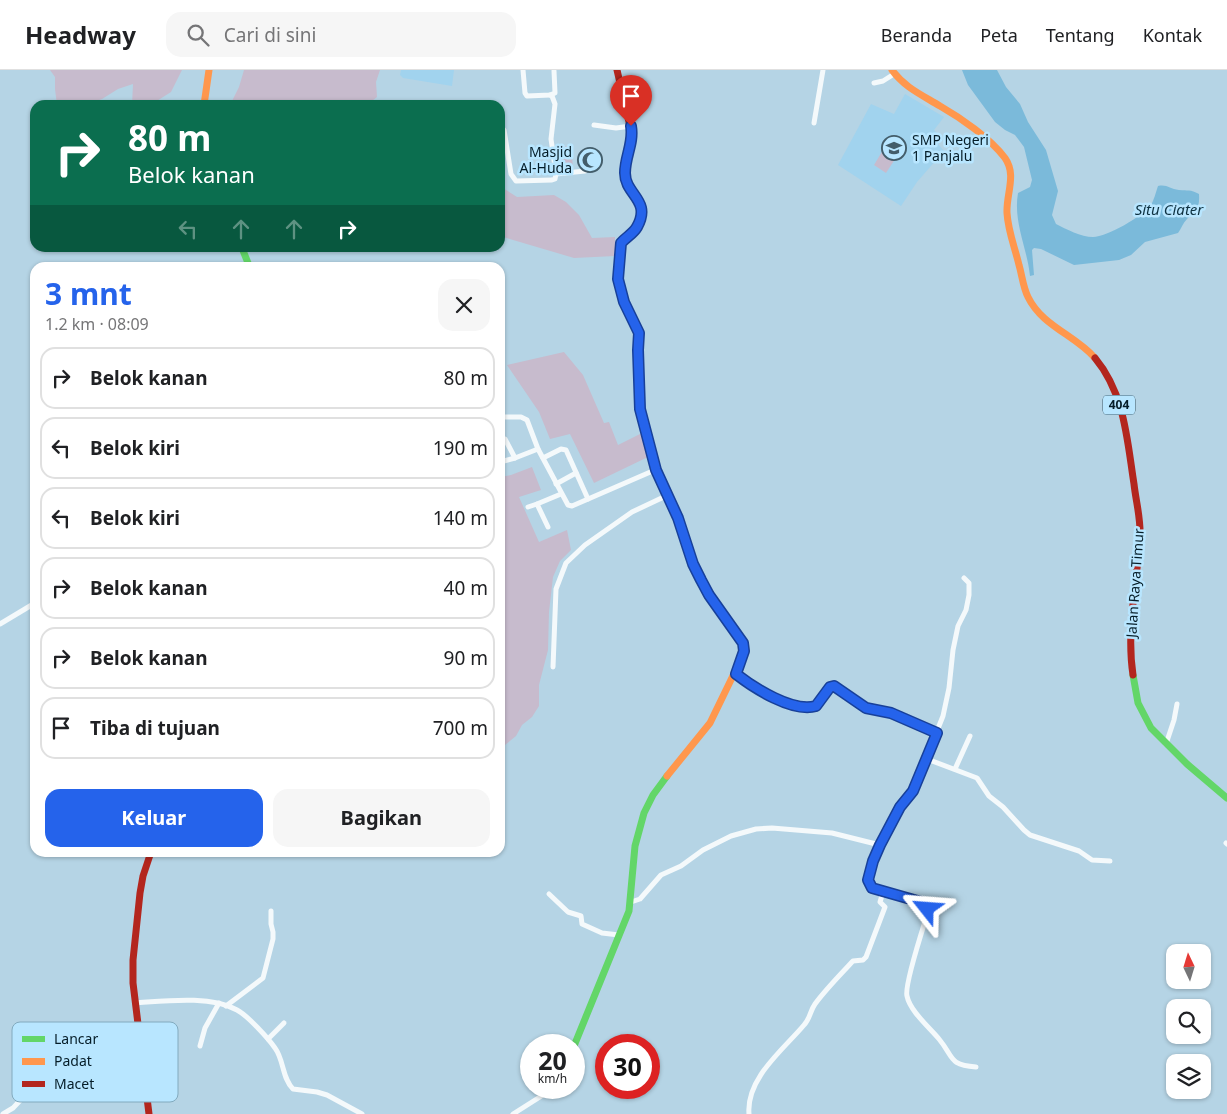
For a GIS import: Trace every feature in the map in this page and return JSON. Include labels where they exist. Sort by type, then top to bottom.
[{"type":"street","points":[[205,100],[209,70]]},
{"type":"street","points":[[524,70],[526,95],[550,95],[555,92],[554,71]]},
{"type":"street","points":[[579,1034],[629,911],[635,846],[644,813],[653,795],[664,780],[710,723],[736,674],[744,651],[743,643],[705,588],[693,564],[685,536],[656,470],[640,409],[639,333],[624,302],[618,279],[621,243],[637,228],[641,215],[640,202],[625,175],[632,139],[631,126],[617,70]]},
{"type":"street","points":[[814,123],[824,70]]},
{"type":"street","points":[[874,83],[882,81],[893,72]]},
{"type":"street","name":"Jalan Raya Timur","points":[[893,72],[909,88],[960,120],[1001,152],[1007,159],[1012,176],[1007,212],[1028,297],[1040,314],[1093,356],[1109,378],[1117,396],[1130,453],[1141,534],[1135,582],[1130,655],[1139,707],[1145,721],[1166,744],[1227,798]]},
{"type":"street","points":[[505,136],[513,179],[516,181],[555,179],[551,138],[555,104],[550,95]]},
{"type":"street","points":[[594,125],[616,128],[631,126]]},
{"type":"street","points":[[556,174],[586,171]]},
{"type":"street","points":[[505,417],[520,416],[525,418],[538,449],[566,504],[570,506],[656,470]]},
{"type":"street","points":[[505,439],[515,458]]},
{"type":"street","points":[[505,461],[538,449]]},
{"type":"street","points":[[543,458],[563,449],[566,450],[588,499]]},
{"type":"street","points":[[556,484],[576,473]]},
{"type":"street","points":[[528,507],[561,494]]},
{"type":"street","points":[[553,667],[556,589],[566,563],[585,546],[632,512],[668,495]]},
{"type":"street","points":[[537,504],[548,527]]},
{"type":"street","points":[[964,578],[969,583],[969,595],[966,610],[957,632],[943,716],[913,791],[900,807],[880,845],[868,880],[871,886],[883,892],[921,902],[926,906],[927,915],[906,996],[915,1011],[940,1040],[952,1060],[963,1066],[976,1067]]},
{"type":"street","points":[[0,624],[30,606]]},
{"type":"street","points":[[736,674],[766,694],[781,701],[808,708],[816,706],[830,687],[834,686],[866,708],[891,713],[937,733]]},
{"type":"street","points":[[1166,744],[1177,704]]},
{"type":"street","points":[[955,769],[970,736]]},
{"type":"street","points":[[927,759],[977,778],[989,796],[1003,807],[1027,833],[1054,844],[1079,851],[1092,860],[1110,862]]},
{"type":"street","points":[[631,902],[640,899],[661,875],[680,866],[715,843],[756,829],[772,828],[832,833],[880,845]]},
{"type":"street","points":[[138,1022],[133,983],[134,944],[143,876],[149,857]]},
{"type":"street","points":[[749,1114],[754,1090],[768,1064],[806,1024],[814,1004],[853,961],[863,960],[866,957],[885,907],[880,902],[883,892]]},
{"type":"street","points":[[549,894],[568,912],[581,916],[582,924],[602,933],[619,935]]},
{"type":"street","points":[[226,1006],[265,976],[273,936],[271,911]]},
{"type":"street","points":[[135,1003],[198,1000],[238,1010],[268,1039],[281,1057],[286,1079],[293,1089],[317,1092],[362,1114]]},
{"type":"street","points":[[200,1046],[205,1028],[219,1004]]},
{"type":"street","points":[[268,1039],[284,1023]]},
{"type":"street","points":[[514,1114],[537,1099]]},
{"type":"street","points":[[4,1114],[19,1102]]},
{"type":"shaded area","points":[[50,70],[182,70],[171,92],[158,100],[132,100],[133,84],[118,89],[99,100],[56,100],[55,77]]},
{"type":"shaded area","points":[[244,70],[380,70],[376,82],[377,97],[373,100],[232,100]]},
{"type":"shaded area","points":[[401,70],[454,70],[452,86],[403,78],[400,75]]},
{"type":"shaded area","name":"SMP Negeri 1 Panjalu","points":[[905,94],[944,117],[934,130],[943,140],[938,144],[944,151],[917,182],[901,206],[838,165],[871,104],[894,114]]},
{"type":"shaded area","points":[[886,145],[899,153],[886,173],[874,165]]},
{"type":"shaded area","points":[[571,146],[573,168],[560,169],[558,147]]},
{"type":"shaded area","points":[[505,189],[517,197],[554,195],[566,202],[579,215],[592,238],[615,237],[615,256],[574,258],[505,237]]},
{"type":"shaded area","points":[[564,352],[583,375],[604,423],[609,422],[618,445],[642,433],[648,457],[594,483],[570,434],[550,439],[539,412],[507,365]]},
{"type":"shaded area","points":[[532,467],[541,490],[519,497],[539,542],[567,530],[571,550],[560,561],[553,577],[549,612],[548,650],[539,685],[539,706],[532,717],[522,725],[516,736],[505,745],[505,476]]},
{"type":"water","name":"Situ Ciater","points":[[962,70],[997,70],[1006,87],[1020,104],[1028,122],[1046,150],[1058,191],[1052,215],[1056,224],[1088,237],[1107,234],[1147,210],[1152,203],[1158,186],[1166,186],[1199,194],[1197,208],[1178,233],[1145,242],[1131,255],[1119,260],[1074,265],[1041,249],[1034,248],[1032,250],[1034,275],[1030,276],[1017,214],[1018,193],[1030,187],[1032,180],[1024,147],[1015,135],[995,122],[968,85]]},
{"type":"traffic: fast","points":[[244,252],[248,262]]},
{"type":"traffic: fast","points":[[631,317],[639,333],[640,409],[655,470],[685,536],[693,564],[709,595],[719,609]]},
{"type":"traffic: fast","points":[[1133,675],[1138,703],[1151,728],[1187,764],[1227,798]]},
{"type":"traffic: fast","points":[[579,1034],[629,911],[635,846],[644,813],[653,795],[667,776]]},
{"type":"traffic: slow","points":[[205,100],[209,70]]},
{"type":"traffic: slow","points":[[892,70],[908,86],[975,129],[1005,158],[1011,178],[1007,206],[1009,226],[1028,297],[1042,316],[1095,358]]},
{"type":"traffic: slow","points":[[667,776],[710,723],[745,651],[743,643],[719,609]]},
{"type":"traffic: jam","points":[[617,70],[632,135],[625,175],[640,202],[641,212],[637,228],[621,243],[618,279],[624,302],[631,317]]},
{"type":"traffic: jam","points":[[1095,358],[1105,372],[1119,402],[1139,517],[1140,537],[1131,623],[1133,675]]},
{"type":"traffic: jam","points":[[138,1022],[133,983],[133,960],[140,893],[149,857]]},
{"type":"traffic: jam","points":[[148,1102],[149,1114]]},
{"type":"place","name":"SMP Negeri 1 Panjalu","points":[[894,148]]},
{"type":"place","name":"Masjid Al-Huda","points":[[590,160]]},
{"type":"route","points":[[631,126],[632,144],[627,157],[625,175],[626,181],[640,202],[641,215],[637,228],[621,243],[618,279],[624,302],[640,336],[638,350],[640,409],[656,470],[678,518],[693,564],[701,580],[709,595],[743,643],[742,660],[736,674],[766,694],[781,701],[808,708],[816,706],[830,687],[834,686],[866,708],[891,713],[937,733],[913,791],[900,807],[880,845],[868,880],[872,888],[921,902],[925,904],[927,909]]}]
